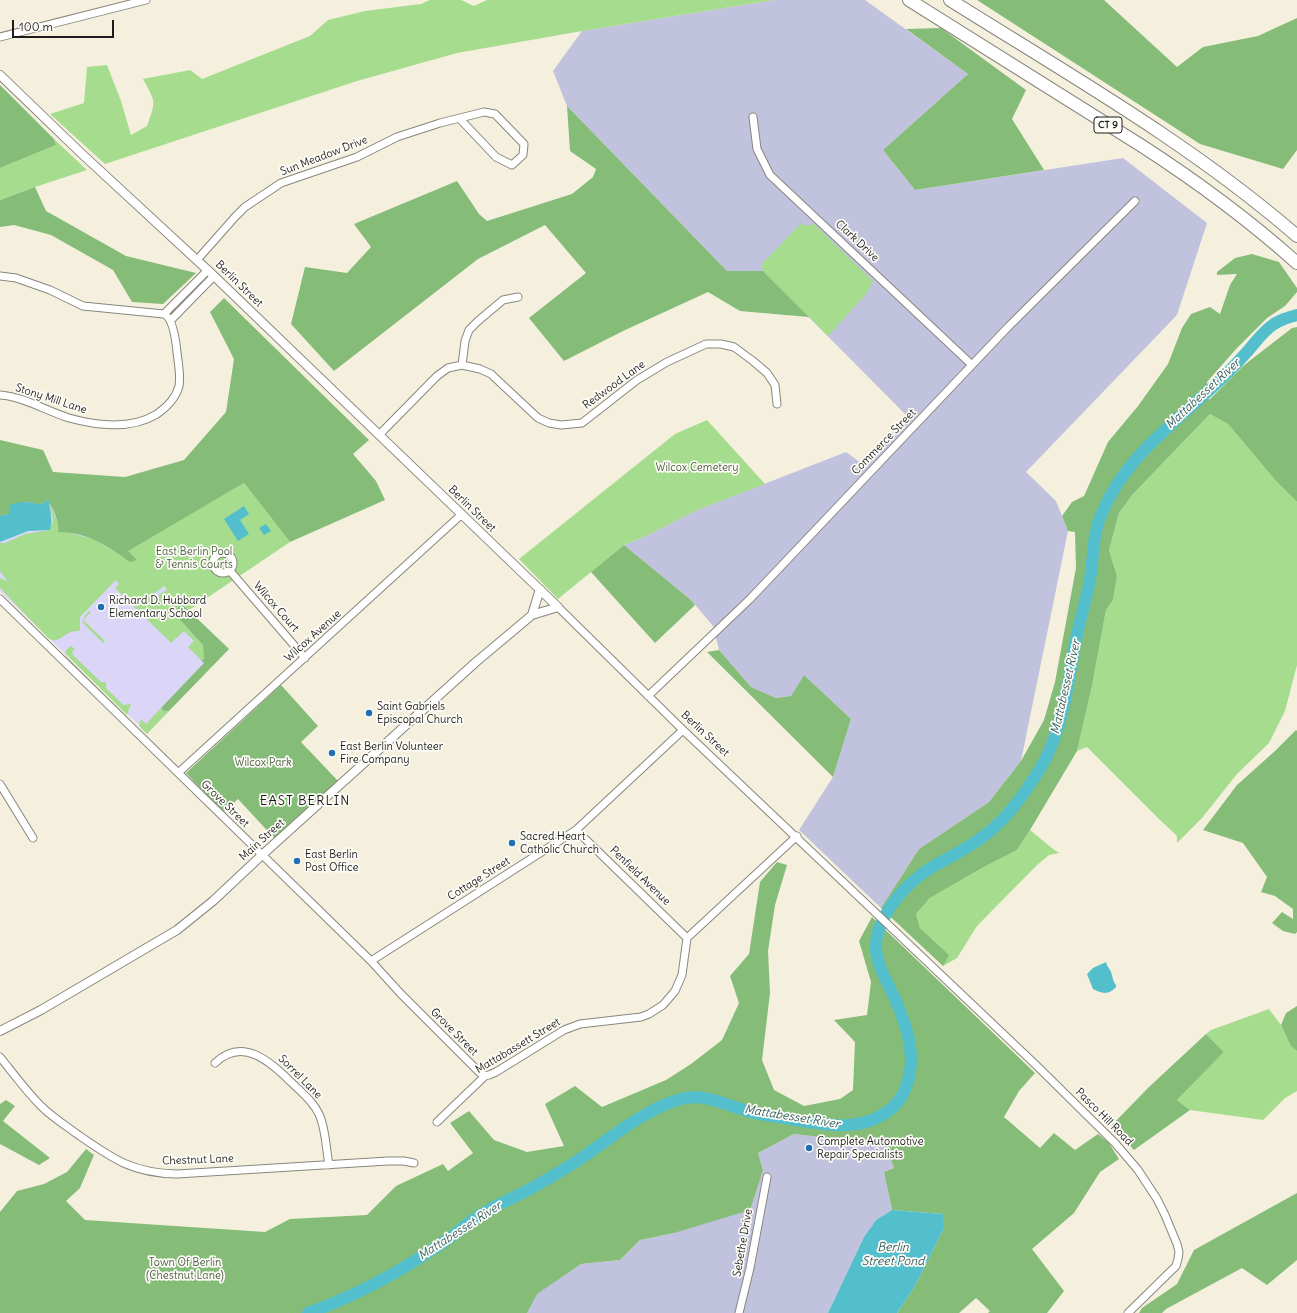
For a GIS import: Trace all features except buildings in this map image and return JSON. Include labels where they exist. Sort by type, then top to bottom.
[{"type":"highway","name":"CT 9","points":[[909,0],[1176,168],[1241,216],[1297,263]]},
{"type":"highway","name":"CT 9","points":[[950,0],[1172,140],[1235,185],[1297,236]]},
{"type":"street","points":[[0,37],[146,0]]},
{"type":"street","name":"Berlin Street","points":[[0,76],[211,273],[558,606],[683,730],[927,960]]},
{"type":"street","name":"Sun Meadow Drive","points":[[197,260],[240,212],[281,183],[357,157],[397,137],[440,123],[484,112],[495,114],[524,144],[523,155],[512,165],[496,157],[460,119]]},
{"type":"street","name":"Clark Drive","points":[[753,117],[757,149],[770,175],[972,365]]},
{"type":"street","name":"Commerce Street","points":[[648,696],[750,599],[1046,288],[1134,201]]},
{"type":"street","points":[[164,314],[211,273]]},
{"type":"street","points":[[0,276],[16,278],[50,290],[83,306],[164,314],[171,320],[211,273]]},
{"type":"street","points":[[379,435],[437,376],[448,368],[462,365],[465,341],[469,330],[478,321],[502,300],[518,297]]},
{"type":"street","name":"Stony Mill Lane","points":[[0,395],[34,403],[67,418],[94,424],[125,425],[148,420],[167,408],[178,387],[180,377],[177,347],[171,320]]},
{"type":"street","name":"Redwood Lane","points":[[462,365],[480,369],[491,374],[538,418],[555,424],[571,425],[582,423],[637,380],[667,362],[706,344],[721,344],[734,347],[767,373],[775,385],[777,404]]},
{"type":"street","name":"Wilcox Avenue","points":[[178,773],[462,514]]},
{"type":"street","name":"Wilcox Court","points":[[230,571],[305,658]]},
{"type":"street","points":[[532,615],[540,589]]},
{"type":"street","name":"Grove Street","points":[[0,599],[371,961],[406,1000],[484,1076]]},
{"type":"street","name":"Main Street","points":[[0,1031],[41,1010],[177,930],[213,901],[476,662],[532,615],[558,606]]},
{"type":"street","name":"Cottage Street","points":[[371,961],[576,830],[683,730]]},
{"type":"street","points":[[0,784],[33,838]]},
{"type":"street","name":"Penfield Avenue","points":[[576,830],[687,938]]},
{"type":"street","points":[[687,938],[797,836]]},
{"type":"street","name":"Mattabassett Street","points":[[437,1122],[484,1076],[496,1072],[564,1030],[580,1024],[632,1018],[649,1014],[657,1009],[670,998],[679,983],[682,975],[687,938]]},
{"type":"street","name":"Pasco Hill Road","points":[[927,960],[1041,1069],[1111,1139],[1138,1170],[1157,1199],[1177,1244],[1179,1252],[1178,1259],[1176,1266],[1128,1313]]},
{"type":"street","name":"Sorrel Lane","points":[[216,1063],[227,1054],[246,1052],[256,1054],[266,1059],[274,1066],[314,1105],[320,1115],[329,1165]]},
{"type":"street","name":"Chestnut Lane","points":[[0,1057],[37,1102],[54,1117],[102,1152],[117,1161],[144,1171],[177,1174],[388,1161],[404,1161],[414,1163]]},
{"type":"street","name":"Sebethe Drive","points":[[739,1313],[752,1256],[767,1177]]},
{"type":"shaded area","points":[[774,0],[865,0],[968,74],[883,150],[915,190],[1123,158],[1207,223],[1177,315],[1026,472],[1056,501],[1068,531],[1021,761],[989,802],[919,849],[881,908],[799,830],[833,777],[851,719],[804,675],[791,696],[776,698],[751,687],[719,650],[713,626],[691,600],[624,545],[644,537],[695,511],[846,452],[861,463],[908,417],[763,271],[727,271],[567,106],[553,71],[582,31]]},
{"type":"shaded area","name":"Richard D. Hubbard Elementary School","points":[[49,478],[229,649],[147,733],[0,591],[0,508]]},
{"type":"shaded area","points":[[794,1134],[885,1144],[894,1168],[884,1172],[892,1210],[876,1220],[864,1237],[828,1313],[527,1313],[536,1294],[581,1264],[620,1260],[640,1240],[674,1233],[763,1170],[758,1153]]},
{"type":"green space","points":[[430,0],[461,0],[474,6],[487,0],[774,0],[457,53],[357,81],[105,164],[50,114],[84,103],[87,67],[107,65],[121,101],[131,135],[147,126],[152,111],[152,98],[143,79],[190,70],[202,79],[310,36],[328,20],[365,11],[421,4]]},
{"type":"green space","points":[[977,0],[1104,0],[1177,67],[1203,47],[1258,36],[1297,18],[1297,150],[1283,169],[1200,144]]},
{"type":"green space","points":[[941,28],[1026,90],[1012,119],[1044,170],[915,190],[883,150],[968,74],[906,29]]},
{"type":"green space","points":[[0,85],[54,139],[56,145],[0,168]]},
{"type":"green space","points":[[567,106],[727,271],[763,271],[809,317],[740,311],[708,292],[623,331],[564,361],[529,318],[586,273],[545,225],[478,259],[334,371],[291,324],[305,267],[347,273],[371,247],[354,224],[457,181],[479,214],[487,221],[572,194],[593,177],[596,169],[570,151]]},
{"type":"green space","points":[[54,139],[87,170],[0,200],[0,168],[56,145]]},
{"type":"green space","points":[[35,187],[46,211],[126,256],[196,273],[163,304],[132,302],[113,270],[51,235],[14,225],[0,227],[0,200]]},
{"type":"green space","points":[[801,223],[806,226],[814,224],[873,281],[867,293],[828,336],[763,271],[761,265]]},
{"type":"green space","points":[[1252,254],[1279,262],[1297,288],[1297,292],[1285,306],[1267,318],[1236,349],[1207,382],[1209,400],[1243,366],[1292,328],[1297,327],[1297,502],[1276,481],[1228,424],[1210,414],[1133,494],[1119,513],[1109,550],[1117,576],[1113,600],[1106,610],[1092,686],[1077,751],[1017,850],[930,898],[916,914],[920,928],[949,955],[943,966],[881,908],[919,849],[989,802],[1021,761],[1044,720],[1055,682],[1076,568],[1075,532],[1068,531],[1062,516],[1072,502],[1084,496],[1108,442],[1138,406],[1168,364],[1182,328],[1191,314],[1210,307],[1220,314],[1230,285],[1237,274],[1217,275],[1217,272],[1235,258]]},
{"type":"green space","points":[[224,298],[369,440],[353,454],[376,481],[385,500],[290,542],[244,483],[128,551],[137,560],[130,562],[105,545],[88,537],[78,534],[58,532],[56,515],[47,500],[41,505],[28,502],[9,506],[9,514],[0,516],[0,440],[43,450],[53,472],[125,477],[184,460],[226,412],[234,359],[210,312]]},
{"type":"green space","points":[[1210,414],[1228,424],[1276,481],[1297,502],[1297,665],[1285,711],[1269,743],[1237,774],[1202,818],[1177,843],[1177,836],[1087,747],[1077,751],[1092,686],[1106,610],[1113,600],[1117,576],[1109,550],[1119,513],[1133,494]]},
{"type":"green space","name":"Wilcox Cemetery","points":[[707,420],[765,484],[695,511],[644,537],[624,545],[558,599],[519,559],[675,434]]},
{"type":"green space","name":"East Berlin Pool & Tennis Courts","points":[[244,483],[290,542],[189,610],[182,604],[173,612],[203,645],[204,659],[201,660],[188,647],[194,641],[184,631],[171,643],[115,588],[119,584],[116,580],[80,617],[80,631],[66,634],[57,640],[51,640],[48,638],[0,588],[0,578],[7,581],[19,597],[0,571],[0,543],[5,543],[25,534],[50,530],[53,520],[49,501],[59,526],[58,532],[65,532],[93,539],[116,552],[136,560],[127,551]],"holes":[[[164,586],[167,590],[160,594],[156,599],[151,594],[155,593]]]},
{"type":"green space","points":[[624,545],[691,600],[695,605],[655,643],[591,572]]},
{"type":"green space","points":[[182,604],[229,649],[169,711],[164,711],[161,708],[204,663],[201,660],[204,659],[203,645],[173,612]]},
{"type":"green space","points":[[89,611],[91,612],[83,620],[105,641],[103,643],[82,622],[84,617]]},
{"type":"green space","points":[[71,646],[75,649],[72,652],[73,655],[101,682],[106,682],[106,688],[123,705],[131,704],[127,715],[65,653]]},
{"type":"green space","points":[[719,650],[751,687],[776,698],[791,696],[804,675],[851,719],[833,777],[707,652]]},
{"type":"green space","points":[[65,655],[127,717],[124,717],[65,659]]},
{"type":"green space","name":"Wilcox Park","points":[[281,685],[318,726],[301,742],[339,782],[276,840],[238,799],[223,813],[186,773]]},
{"type":"green space","points":[[161,708],[164,711],[169,711],[147,734],[139,726],[141,719],[146,724]]},
{"type":"green space","points":[[1296,730],[1297,932],[1295,934],[1283,931],[1272,923],[1282,912],[1293,919],[1293,909],[1275,896],[1261,892],[1267,877],[1243,843],[1203,830],[1237,785]]},
{"type":"green space","points":[[1030,830],[1059,853],[1049,855],[1036,866],[977,926],[957,958],[943,966],[948,955],[920,928],[916,914],[930,898],[1017,850]]},
{"type":"green space","name":"Town Of Berlin (Chestnut Lane)","points":[[777,862],[787,865],[775,905],[768,951],[770,993],[762,1060],[774,1090],[804,1106],[840,1099],[853,1090],[855,1042],[834,1020],[867,1015],[871,982],[859,941],[872,917],[1035,1073],[1019,1091],[1004,1117],[1040,1148],[1054,1133],[1075,1150],[1098,1134],[1109,1143],[1119,1159],[1100,1172],[1074,1213],[1032,1249],[1064,1291],[1047,1313],[988,1313],[990,1311],[976,1298],[959,1313],[897,1313],[915,1286],[943,1230],[943,1214],[892,1210],[884,1172],[894,1168],[885,1144],[794,1134],[758,1153],[763,1170],[750,1210],[674,1233],[640,1240],[620,1260],[581,1264],[537,1294],[527,1313],[0,1313],[0,1212],[17,1191],[44,1184],[67,1172],[86,1149],[94,1155],[80,1188],[66,1201],[85,1220],[265,1232],[290,1219],[367,1215],[396,1186],[443,1164],[448,1171],[473,1153],[450,1123],[469,1111],[494,1140],[527,1152],[564,1146],[545,1104],[575,1086],[602,1107],[666,1080],[691,1064],[722,1040],[739,1003],[730,976],[749,954],[760,882]]},
{"type":"green space","points":[[1297,1006],[1297,1051],[1291,1046],[1281,1025],[1286,1013]]},
{"type":"green space","points":[[1269,1009],[1281,1025],[1291,1045],[1297,1051],[1297,1091],[1285,1098],[1263,1120],[1190,1110],[1177,1100],[1224,1052],[1206,1034],[1211,1030]]},
{"type":"green space","points":[[1206,1034],[1224,1052],[1177,1100],[1190,1110],[1134,1150],[1111,1126],[1149,1087]]},
{"type":"green space","points":[[6,1100],[15,1106],[3,1121],[50,1158],[39,1165],[0,1144],[0,1104]]},
{"type":"green space","points":[[1297,1193],[1297,1260],[1267,1285],[1242,1268],[1166,1309],[1162,1313],[1139,1313],[1142,1308],[1177,1284],[1194,1250]]},
{"type":"water","points":[[47,500],[49,501],[51,516],[50,530],[28,531],[0,542],[0,516],[9,514],[9,506],[16,503],[25,502],[41,505]]},
{"type":"water","points":[[244,506],[249,514],[240,520],[249,534],[238,541],[224,519]]},
{"type":"water","points":[[266,524],[271,531],[264,535],[259,528]]},
{"type":"water","points":[[1106,962],[1116,987],[1111,991],[1102,993],[1093,989],[1087,974],[1093,968]]},
{"type":"water","name":"Berlin Street Pond","points":[[892,1210],[943,1214],[943,1230],[915,1286],[897,1313],[828,1313],[864,1237],[876,1220]]},
{"type":"waterway","name":"Mattabesset River","points":[[308,1313],[359,1292],[408,1265],[443,1243],[483,1213],[553,1176],[640,1117],[667,1104],[681,1099],[698,1097],[759,1114],[826,1125],[840,1125],[868,1121],[881,1116],[900,1100],[908,1081],[911,1053],[903,1018],[880,967],[876,950],[878,932],[886,914],[898,896],[913,881],[929,869],[977,841],[993,829],[1009,813],[1023,795],[1041,767],[1049,751],[1061,719],[1065,702],[1077,634],[1089,586],[1098,523],[1111,494],[1124,475],[1152,442],[1225,375],[1266,330],[1279,321],[1297,315]]},
{"type":"place","name":"Richard D. Hubbard Elementary School","points":[[101,607]]},
{"type":"place","name":"Saint Gabriels Episcopal Church","points":[[369,713]]},
{"type":"place","name":"East Berlin Volunteer Fire Company","points":[[332,753]]},
{"type":"place","name":"Sacred Heart Catholic Church","points":[[512,843]]},
{"type":"place","name":"East Berlin Post Office","points":[[297,861]]},
{"type":"place","name":"Complete Automotive Repair Specialists","points":[[809,1148]]},
{"type":"district","name":"EAST BERLIN","points":[[305,801]]}]
